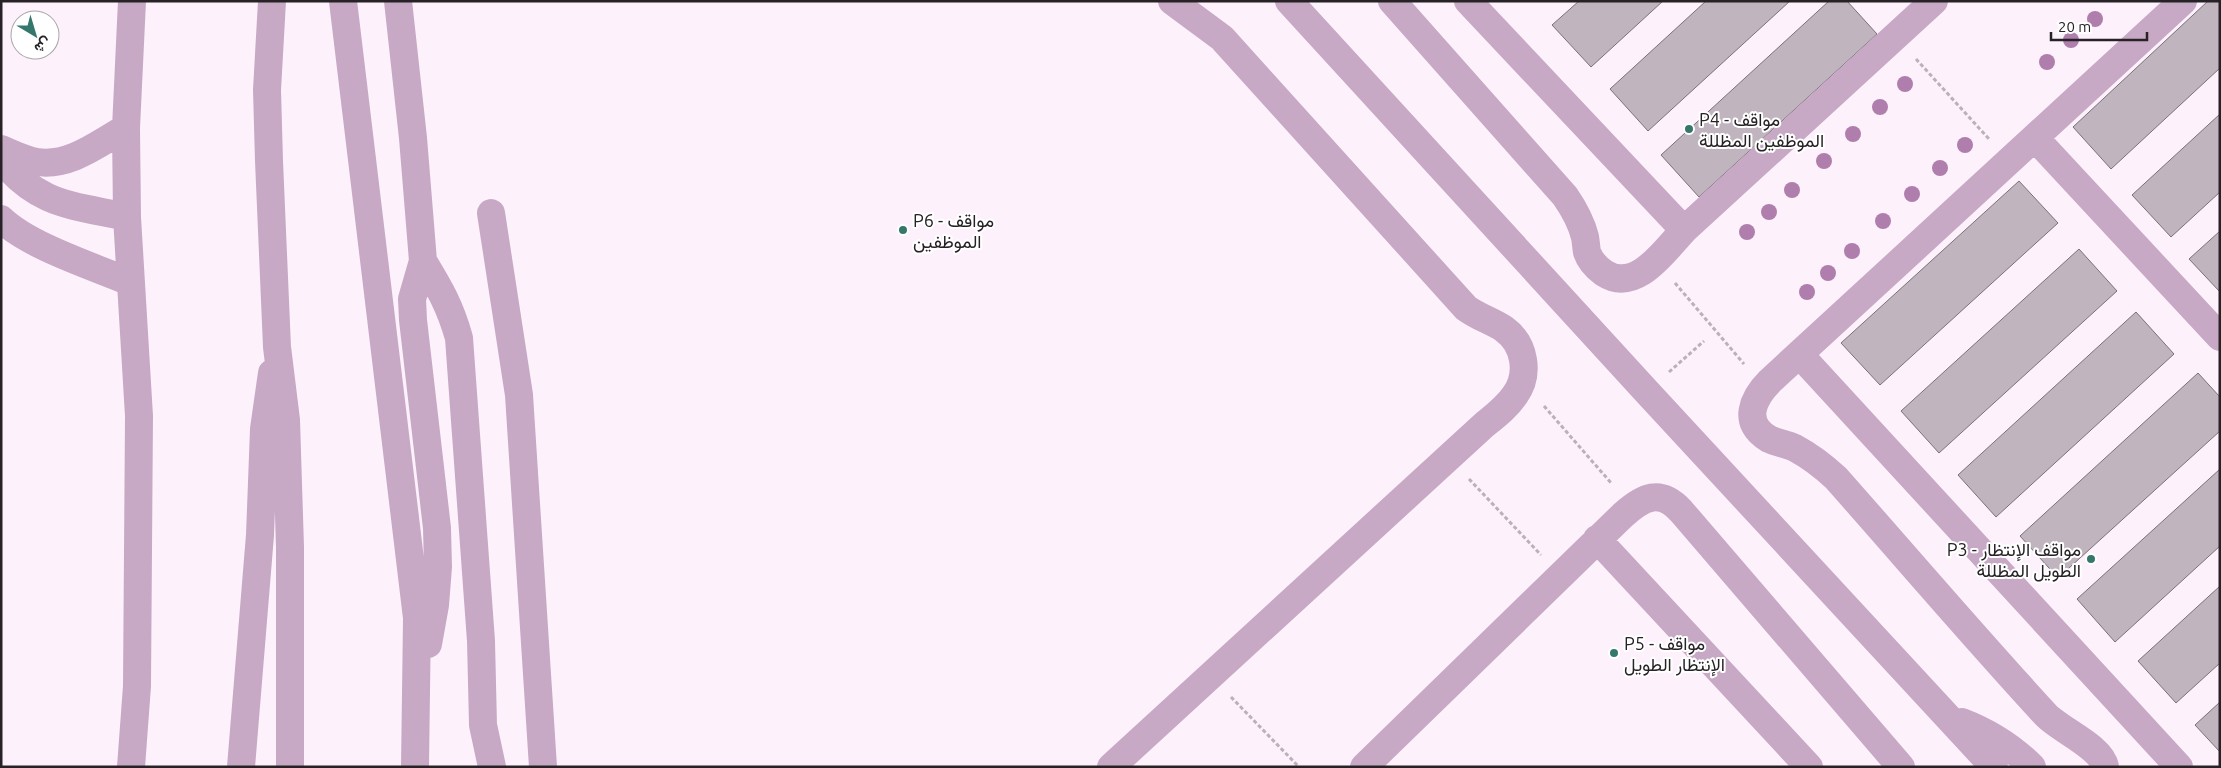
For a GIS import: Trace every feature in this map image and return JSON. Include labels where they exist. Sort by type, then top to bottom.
[{"type":"street","points":[[131,767],[137,686],[139,416],[127,217],[126,128],[132,1]]},
{"type":"street","points":[[272,1],[268,90],[268,161],[277,347],[286,420],[290,547],[290,767]]},
{"type":"street","points":[[343,1],[417,618],[418,681],[415,767]]},
{"type":"street","points":[[398,1],[413,138],[422,261],[412,299],[437,528],[438,567],[435,605],[428,644],[418,681]]},
{"type":"street","points":[[1111,767],[1448,457],[1507,406],[1516,394],[1522,381],[1524,366],[1522,352],[1514,338],[1503,328],[1484,320],[1466,308],[1233,49],[1210,28],[1172,1]]},
{"type":"street","points":[[1392,1],[1565,196],[1581,224],[1588,253],[1594,265],[1606,274],[1620,278],[1633,277],[1646,270],[1684,230],[1934,1]]},
{"type":"street","points":[[1468,1],[1684,230]]},
{"type":"street","points":[[2105,767],[2104,762],[2094,752],[2048,717],[1836,478],[1806,454],[1793,447],[1770,440],[1760,432],[1752,413],[1753,403],[1757,394],[1764,386],[1800,356],[2183,1]]},
{"type":"street","points":[[1291,4],[1993,766]]},
{"type":"street","points":[[1,149],[32,161],[58,162],[78,155],[126,128]]},
{"type":"street","points":[[2035,138],[2220,337]]},
{"type":"street","points":[[1,160],[22,182],[52,201],[127,217]]},
{"type":"street","points":[[492,213],[506,321],[519,395],[543,767]]},
{"type":"street","points":[[1,219],[14,230],[33,241],[130,282]]},
{"type":"street","points":[[422,261],[445,296],[453,316],[458,338],[481,641],[483,725],[492,767]]},
{"type":"street","points":[[240,767],[260,535],[264,429],[268,388],[277,347]]},
{"type":"street","points":[[1800,356],[2179,767]]},
{"type":"street","points":[[1364,767],[1632,507],[1640,500],[1652,497],[1663,498],[1673,503],[1901,767]]},
{"type":"street","points":[[1598,539],[1809,767]]},
{"type":"street","points":[[1950,718],[1990,735],[2032,767]]},
{"type":"street","points":[[476,767],[483,725]]},
{"type":"path","points":[[1895,36],[2010,162]]},
{"type":"path","points":[[1656,260],[1714,331],[1764,386]]},
{"type":"path","points":[[1522,381],[1632,507]]},
{"type":"path","points":[[1448,457],[1561,576]]},
{"type":"path","points":[[1209,675],[1299,767]]},
{"type":"building","points":[[1579,1],[1663,1],[1591,67],[1552,25]]},
{"type":"building","points":[[1706,1],[1790,1],[1648,131],[1610,89]]},
{"type":"building","points":[[1829,1],[1847,1],[1877,34],[1699,197],[1661,155]]},
{"type":"building","points":[[2208,1],[2220,1],[2220,68],[2111,169],[2073,127]]},
{"type":"building","points":[[2220,114],[2220,192],[2171,237],[2132,195]]},
{"type":"building","points":[[2019,181],[2058,223],[1880,385],[1841,343]]},
{"type":"building","points":[[2220,231],[2220,292],[2189,259]]},
{"type":"building","points":[[2079,249],[2117,291],[1939,453],[1901,411]]},
{"type":"building","points":[[2136,312],[2174,354],[1996,517],[1958,475]]},
{"type":"building","points":[[2198,373],[2220,397],[2220,431],[2058,578],[2020,536]]},
{"type":"building","points":[[2220,469],[2220,546],[2115,642],[2077,599]]},
{"type":"building","points":[[2220,586],[2220,663],[2176,703],[2138,661]]},
{"type":"building","points":[[2220,702],[2220,752],[2195,725]]},
{"type":"place","name":"P4 - مواقف الموظفين المظللة","points":[[1689,129]]},
{"type":"place","name":"P6 - مواقف الموظفين","points":[[903,230]]},
{"type":"place","name":"P3 - مواقف الإنتظار الطويل المظللة","points":[[2091,559]]},
{"type":"place","name":"P5 - مواقف الإنتظار الطويل","points":[[1614,653]]}]
